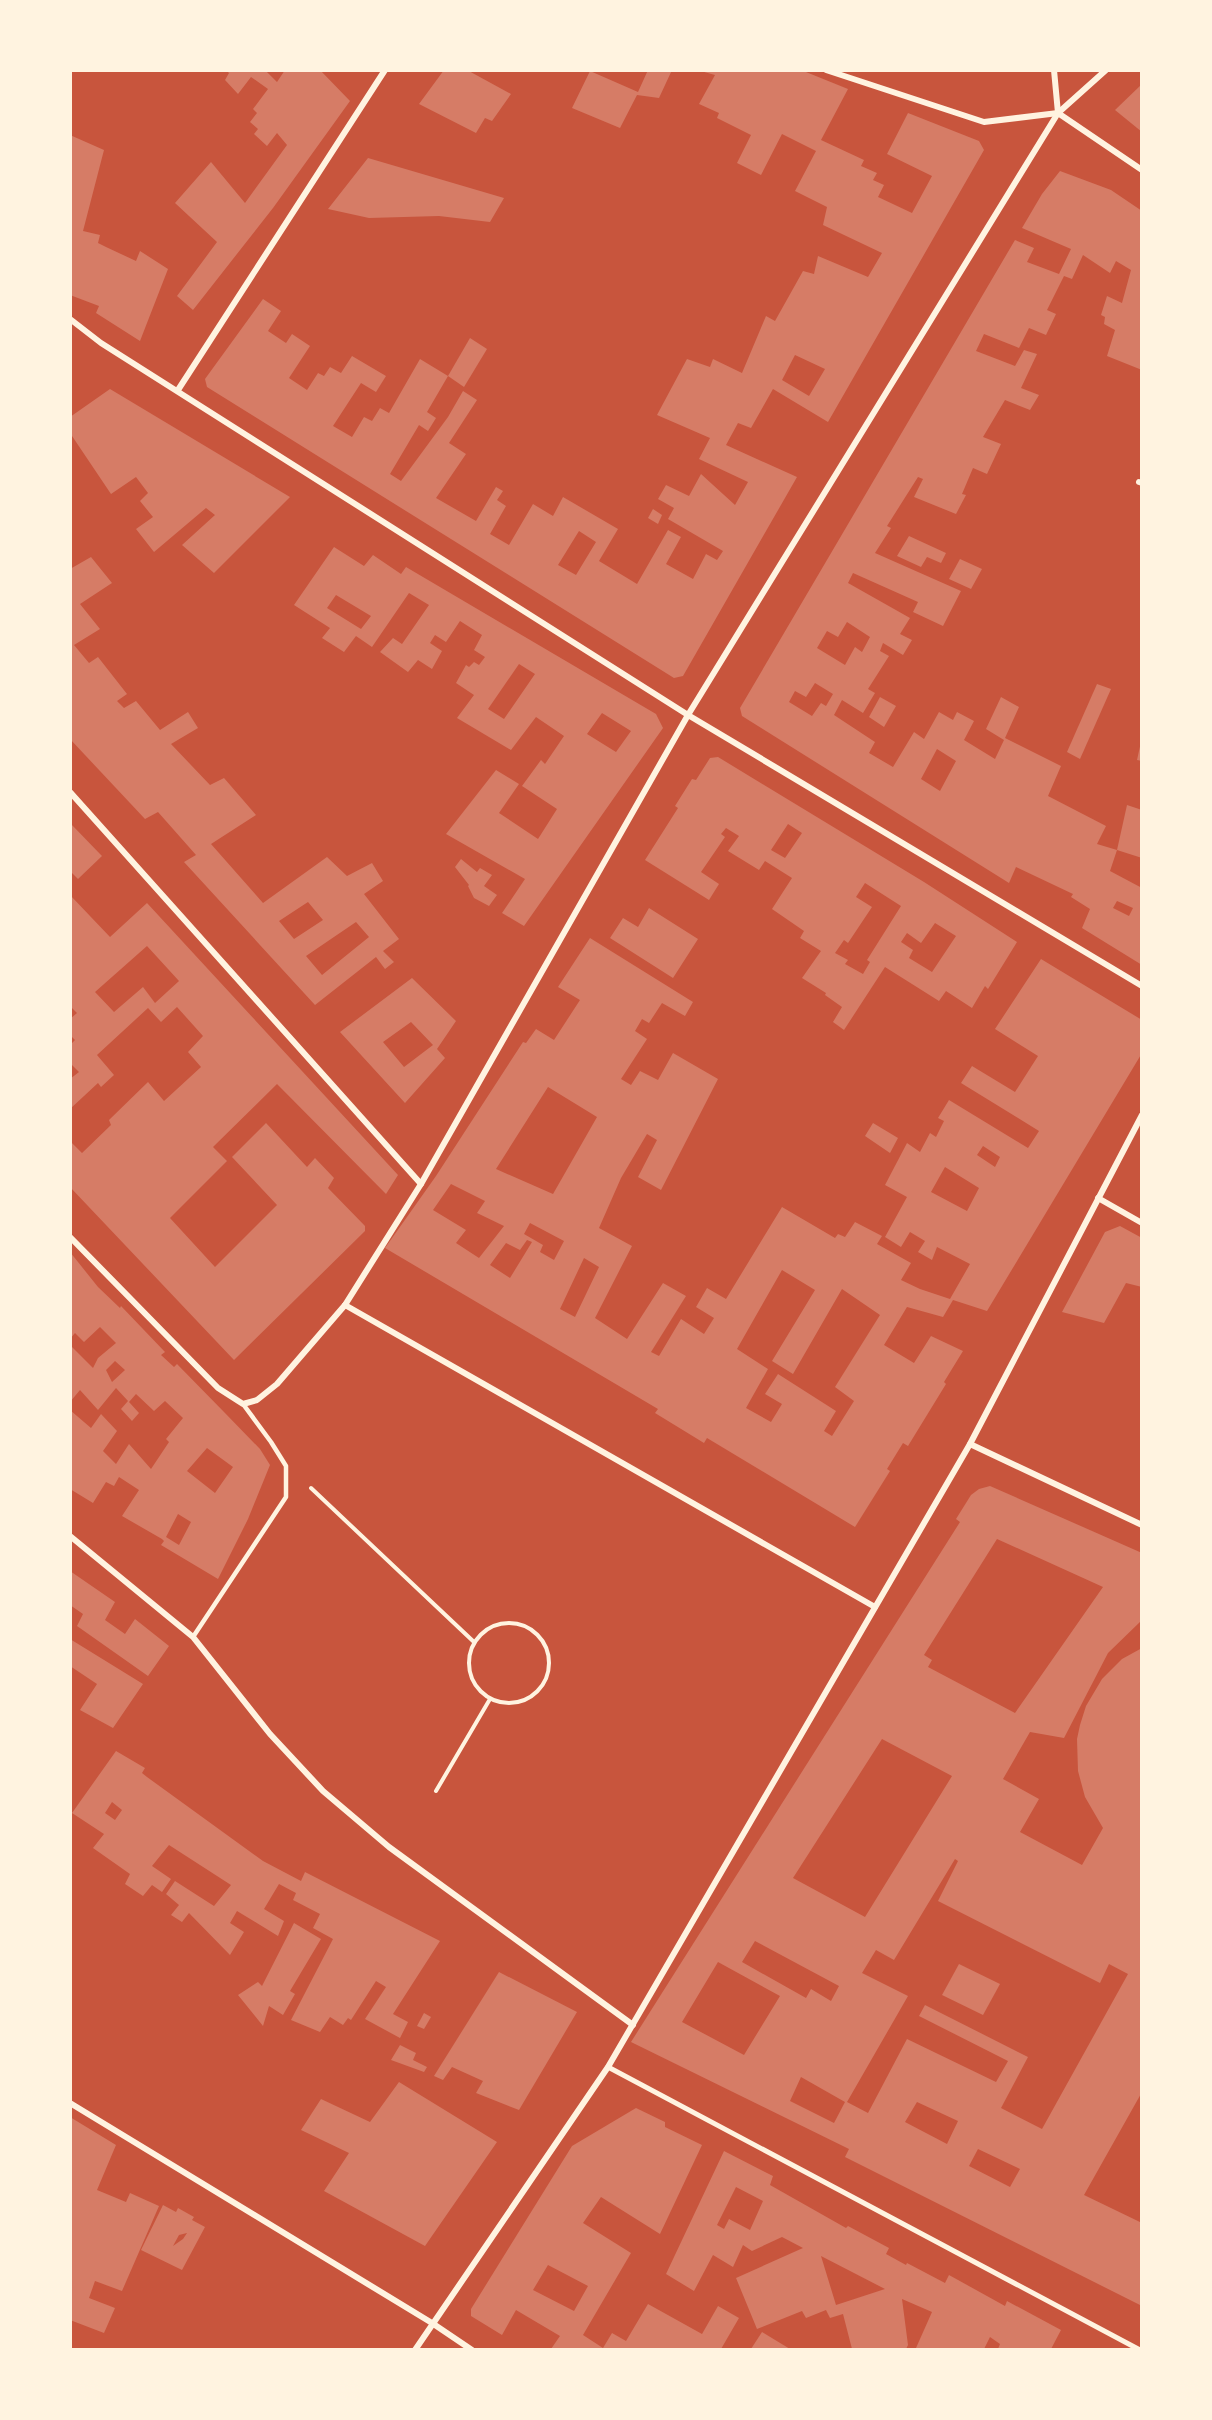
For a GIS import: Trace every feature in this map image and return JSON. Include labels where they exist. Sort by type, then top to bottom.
[{"type":"street","points":[[178,390],[385,70]]},
{"type":"street","points":[[826,70],[984,122],[1058,113],[1142,170]]},
{"type":"street","points":[[1054,70],[1058,113]]},
{"type":"street","points":[[70,1238],[218,1388],[243,1404],[257,1400],[277,1384],[345,1305],[421,1184],[688,715],[1058,113],[1106,70]]},
{"type":"street","points":[[70,319],[101,343],[688,715],[1142,986]]},
{"type":"street","points":[[70,792],[421,1184]]},
{"type":"street","points":[[415,2349],[608,2067],[633,2025],[970,1444],[1142,1115]]},
{"type":"street","points":[[1098,1198],[1142,1223]]},
{"type":"street","points":[[345,1305],[875,1607]]},
{"type":"street","points":[[970,1444],[1142,1525]]},
{"type":"street","points":[[70,1536],[193,1637],[270,1734],[323,1791],[389,1846],[633,2025]]},
{"type":"street","points":[[608,2067],[1140,2349]]},
{"type":"street","points":[[70,2103],[472,2349]]},
{"type":"lane","points":[[193,1637],[286,1497],[286,1466],[243,1404]]},
{"type":"path","points":[[286,1466],[474,1641]]},
{"type":"path","points":[[507,1622],[521,1624],[533,1630],[542,1640],[548,1653],[549,1666],[546,1679],[528,1698],[516,1703],[502,1703],[490,1699],[478,1691],[470,1673],[469,1654],[474,1641],[495,1624],[507,1622]]},
{"type":"path","points":[[436,1791],[490,1699]]},
{"type":"building","points":[[226,70],[265,70],[277,82],[285,70],[320,70],[350,101],[273,208],[193,310],[177,296],[217,242],[175,203],[211,162],[245,203],[287,145],[277,133],[267,146],[254,134],[258,129],[250,122],[257,113],[253,109],[268,89],[251,77],[238,94],[225,80],[229,73]]},
{"type":"building","points":[[444,70],[467,70],[511,94],[492,121],[485,118],[476,133],[419,104]]},
{"type":"building","points":[[648,70],[672,70],[659,98],[637,95],[620,128],[572,108],[590,71],[638,92]]},
{"type":"building","points":[[697,70],[801,70],[848,89],[821,140],[864,160],[861,166],[877,173],[873,180],[884,185],[878,197],[912,213],[932,176],[887,154],[908,113],[979,141],[984,150],[828,422],[773,389],[751,428],[738,423],[726,445],[797,477],[683,676],[674,678],[207,387],[205,379],[263,299],[281,311],[268,331],[286,343],[292,334],[310,346],[289,378],[307,390],[318,373],[324,376],[330,367],[341,373],[352,356],[386,376],[376,392],[361,383],[333,426],[352,437],[364,417],[372,421],[380,408],[389,413],[420,359],[448,376],[427,412],[436,418],[428,431],[419,425],[390,474],[401,481],[448,417],[463,391],[477,400],[449,443],[466,454],[436,498],[476,521],[496,487],[503,491],[497,500],[506,506],[490,534],[509,545],[533,504],[553,516],[563,497],[618,529],[599,561],[637,584],[668,530],[681,537],[666,564],[693,579],[706,554],[717,560],[723,551],[668,519],[674,508],[658,499],[666,485],[689,496],[701,474],[735,505],[748,482],[699,459],[710,438],[657,415],[687,359],[710,367],[713,359],[742,373],[766,316],[775,321],[803,271],[814,274],[818,256],[868,277],[882,253],[823,225],[827,207],[795,191],[816,151],[782,134],[761,175],[737,163],[751,135],[717,118],[719,113],[699,104],[715,75]],"holes":[[[795,355],[825,369],[809,396],[782,380]],[[579,531],[596,542],[576,575],[558,565]]]},
{"type":"building","points":[[1142,84],[1142,132],[1115,110]]},
{"type":"building","points":[[70,135],[104,150],[83,231],[100,235],[98,243],[136,261],[140,251],[168,269],[140,341],[96,313],[99,306],[70,295]]},
{"type":"building","points":[[368,158],[504,198],[490,222],[439,216],[369,218],[328,209]]},
{"type":"building","points":[[1060,171],[1111,190],[1142,211],[1142,370],[1107,356],[1115,330],[1104,324],[1105,317],[1101,315],[1107,296],[1122,303],[1131,270],[1116,261],[1110,273],[1083,255],[1072,279],[1064,276],[1047,310],[1056,314],[1046,335],[1029,328],[1019,348],[984,334],[976,351],[1015,366],[1024,350],[1037,354],[1021,388],[1039,395],[1030,410],[1005,400],[983,437],[1001,444],[987,474],[973,468],[962,494],[966,495],[956,514],[914,497],[923,479],[918,477],[887,526],[891,528],[875,553],[961,591],[943,626],[913,612],[918,602],[853,573],[848,583],[910,618],[900,634],[912,640],[903,655],[883,643],[880,651],[889,656],[868,689],[875,693],[863,713],[842,700],[834,715],[875,742],[869,753],[893,767],[914,732],[924,739],[939,712],[953,720],[957,712],[974,721],[964,740],[995,759],[1004,740],[986,729],[1001,697],[1019,707],[1005,738],[1061,766],[1048,796],[1106,826],[1097,844],[1117,850],[1110,871],[1142,888],[1142,965],[1082,928],[1090,909],[1071,897],[1073,894],[1016,867],[1009,883],[742,716],[740,708],[1015,240],[1034,248],[1027,262],[1059,274],[1071,249],[1022,228],[1042,194]],"holes":[[[847,622],[870,637],[862,652],[855,647],[845,665],[817,648],[827,631],[838,637]],[[815,683],[833,694],[826,706],[821,703],[812,716],[789,702],[795,691],[806,697]],[[937,749],[956,761],[940,791],[921,779]],[[1117,901],[1133,908],[1129,916],[1113,908]]]},
{"type":"building","points":[[470,338],[487,349],[464,387],[448,376]]},
{"type":"building","points":[[110,389],[290,497],[214,573],[182,545],[215,515],[206,508],[154,552],[136,529],[153,517],[140,501],[148,493],[136,477],[111,494],[70,433],[70,417]]},
{"type":"building","points":[[653,509],[662,515],[658,524],[648,518]]},
{"type":"building","points":[[909,536],[946,553],[941,563],[927,557],[921,567],[897,556]]},
{"type":"building","points":[[334,547],[364,566],[373,555],[401,574],[406,567],[656,714],[663,728],[524,926],[502,913],[525,879],[446,834],[496,770],[519,784],[499,813],[538,839],[557,809],[522,786],[541,760],[545,764],[564,736],[536,717],[511,750],[457,718],[474,695],[456,683],[466,665],[469,667],[474,662],[479,665],[485,657],[474,650],[482,635],[460,621],[446,642],[435,635],[430,643],[442,651],[432,669],[418,660],[408,672],[380,652],[393,638],[402,644],[429,605],[409,593],[372,647],[356,636],[344,652],[322,638],[330,628],[294,605]],"holes":[[[336,595],[371,616],[361,629],[327,608]],[[519,664],[535,674],[504,719],[488,709]],[[602,713],[631,731],[616,752],[587,734]]]},
{"type":"building","points":[[91,557],[112,583],[80,604],[100,629],[74,645],[89,663],[98,657],[127,694],[117,701],[124,708],[136,701],[160,730],[188,712],[198,728],[171,744],[210,785],[224,778],[256,815],[211,844],[263,903],[327,857],[347,876],[372,863],[383,881],[364,894],[399,939],[383,951],[394,962],[385,969],[376,957],[315,1005],[184,862],[196,855],[158,812],[145,819],[70,739],[70,569]],"holes":[[[308,902],[323,920],[294,939],[279,921]],[[356,922],[369,937],[322,975],[306,956]]]},
{"type":"building","points":[[960,559],[982,569],[971,589],[949,579]]},
{"type":"building","points":[[1097,684],[1111,689],[1080,759],[1067,752]]},
{"type":"building","points":[[880,697],[896,706],[884,727],[869,717]]},
{"type":"building","points":[[1142,742],[1142,761],[1137,760]]},
{"type":"building","points":[[718,757],[924,882],[1017,942],[988,989],[985,986],[972,1008],[946,991],[939,1001],[885,967],[844,1030],[833,1022],[842,1007],[825,995],[826,993],[802,978],[821,951],[800,938],[804,931],[772,909],[792,878],[765,861],[759,870],[728,851],[739,836],[726,828],[721,834],[725,837],[701,872],[719,884],[709,900],[645,860],[678,808],[675,806],[692,779],[696,780],[710,758]],"holes":[[[788,824],[802,833],[785,858],[771,850]],[[865,883],[901,906],[867,960],[870,962],[863,974],[845,964],[848,960],[835,953],[844,940],[848,943],[872,907],[856,897]],[[935,923],[956,936],[932,972],[909,958],[913,950],[901,942],[907,933],[921,943]]]},
{"type":"building","points":[[1127,805],[1142,810],[1142,858],[1117,850]]},
{"type":"building","points":[[70,823],[102,856],[78,879],[70,871]]},
{"type":"building","points":[[461,859],[477,872],[480,868],[492,875],[484,886],[497,895],[489,906],[474,898],[469,885],[455,867]]},
{"type":"building","points":[[70,895],[110,937],[147,903],[398,1175],[386,1194],[277,1084],[213,1147],[227,1161],[170,1218],[215,1267],[277,1205],[232,1157],[266,1123],[307,1167],[315,1158],[334,1178],[328,1188],[365,1226],[365,1231],[234,1360],[70,1187],[70,1141],[82,1153],[111,1125],[109,1120],[148,1082],[164,1101],[201,1067],[188,1052],[203,1036],[177,1007],[161,1022],[148,1008],[97,1055],[114,1075],[101,1087],[98,1083],[70,1109],[70,1079],[79,1072],[70,1063],[70,1045],[75,1040],[70,1035],[70,1019],[77,1013],[70,1006]],"holes":[[[147,946],[179,981],[155,1003],[143,987],[114,1012],[95,992]]]},
{"type":"building","points":[[649,908],[698,939],[673,978],[610,938],[623,918],[638,927]]},
{"type":"building","points":[[590,938],[693,1002],[685,1016],[662,1003],[649,1023],[642,1019],[635,1031],[647,1039],[621,1079],[631,1085],[640,1071],[658,1080],[673,1053],[718,1079],[661,1190],[638,1177],[657,1140],[647,1134],[621,1178],[599,1228],[632,1246],[595,1318],[627,1339],[663,1283],[686,1296],[651,1352],[659,1356],[681,1319],[704,1334],[714,1318],[696,1307],[707,1288],[726,1299],[782,1207],[835,1238],[838,1234],[845,1237],[855,1222],[882,1236],[877,1244],[911,1263],[901,1280],[950,1299],[970,1264],[937,1247],[932,1260],[918,1252],[925,1241],[910,1232],[901,1247],[885,1237],[907,1197],[885,1185],[907,1143],[920,1152],[930,1133],[936,1137],[944,1121],[938,1118],[949,1100],[1028,1148],[1039,1131],[961,1083],[972,1066],[1015,1092],[1038,1056],[995,1029],[1041,959],[1142,1020],[1142,1053],[987,1311],[953,1300],[943,1317],[907,1307],[884,1345],[914,1363],[931,1336],[963,1351],[944,1382],[946,1384],[908,1446],[903,1443],[887,1469],[890,1471],[855,1527],[707,1438],[704,1443],[655,1413],[658,1409],[385,1248],[436,1176],[523,1042],[526,1043],[536,1029],[554,1040],[580,1000],[558,987]],"holes":[[[548,1087],[597,1117],[553,1194],[496,1169]],[[983,1146],[1000,1157],[995,1167],[977,1155]],[[945,1167],[979,1188],[967,1211],[931,1192]],[[451,1184],[485,1201],[477,1213],[504,1226],[479,1258],[456,1243],[466,1230],[433,1210]],[[530,1223],[564,1241],[554,1260],[540,1252],[543,1245],[524,1234]],[[527,1240],[532,1242],[510,1278],[490,1265],[506,1243],[520,1250]],[[584,1258],[599,1267],[575,1317],[560,1309]],[[782,1270],[815,1290],[772,1361],[793,1374],[842,1289],[880,1315],[835,1387],[854,1401],[832,1436],[824,1431],[836,1411],[778,1374],[765,1394],[782,1404],[771,1422],[746,1408],[768,1369],[737,1349]]]},
{"type":"building","points":[[412,978],[456,1021],[437,1049],[445,1058],[405,1103],[340,1032]],"holes":[[[411,1022],[433,1045],[404,1067],[383,1042]]]},
{"type":"building","points":[[873,1123],[898,1138],[890,1153],[865,1136]]},
{"type":"building","points":[[1120,1226],[1142,1238],[1142,1287],[1126,1283],[1104,1323],[1062,1312],[1105,1232]]},
{"type":"building","points":[[70,1252],[98,1287],[120,1308],[121,1306],[165,1352],[161,1355],[174,1367],[177,1364],[260,1449],[270,1465],[248,1519],[218,1579],[161,1545],[164,1541],[162,1539],[122,1516],[139,1490],[119,1477],[114,1486],[106,1482],[93,1503],[70,1489],[70,1410],[91,1428],[101,1414],[117,1431],[103,1451],[116,1464],[129,1444],[151,1469],[169,1442],[166,1439],[183,1418],[165,1401],[154,1411],[136,1394],[129,1402],[139,1413],[132,1421],[121,1409],[128,1401],[116,1388],[98,1410],[80,1390],[70,1402],[70,1345],[93,1368],[98,1358],[116,1343],[100,1327],[84,1342],[75,1333],[70,1339]],"holes":[[[115,1361],[125,1370],[112,1382],[106,1370]],[[207,1448],[233,1467],[215,1493],[187,1471]],[[178,1514],[191,1522],[179,1545],[166,1537]]]},
{"type":"building","points":[[990,1486],[1142,1553],[1142,1620],[1108,1653],[1064,1738],[1030,1732],[1003,1779],[1039,1799],[1020,1832],[1082,1865],[1103,1828],[1085,1797],[1078,1771],[1077,1739],[1080,1725],[1086,1706],[1102,1679],[1122,1659],[1142,1648],[1142,2092],[1084,2195],[1142,2223],[1142,2306],[845,2157],[849,2149],[631,2042],[960,1522],[956,1519],[971,1495],[979,1489]],"holes":[[[997,1539],[1103,1587],[1015,1713],[928,1667],[932,1660],[924,1655]],[[882,1739],[952,1776],[865,1917],[793,1878]],[[955,1859],[958,1861],[938,1901],[1100,1983],[1109,1964],[1128,1974],[1042,2129],[1001,2108],[1028,2057],[925,2005],[919,2016],[1008,2061],[996,2082],[907,2039],[868,2113],[847,2102],[908,1996],[862,1973],[876,1950],[894,1960]],[[755,1941],[839,1986],[831,2001],[811,1989],[806,1998],[742,1962]],[[718,1962],[780,1996],[744,2055],[682,2022]],[[801,2077],[845,2102],[834,2123],[790,2101]],[[917,2102],[958,2121],[947,2144],[905,2122]],[[978,2149],[1020,2169],[1010,2187],[969,2166]]]},
{"type":"building","points":[[70,1571],[115,1602],[105,1620],[125,1634],[135,1619],[169,1646],[148,1676],[77,1626],[83,1614],[70,1605]]},
{"type":"building","points":[[70,1639],[143,1684],[113,1728],[80,1710],[97,1684],[70,1666]]},
{"type":"building","points":[[116,1751],[145,1768],[142,1773],[147,1777],[263,1861],[301,1881],[305,1872],[440,1941],[393,2014],[408,2022],[400,2038],[365,2019],[386,1987],[376,1981],[351,2020],[348,2018],[343,2025],[330,2017],[320,2032],[291,2020],[333,1939],[313,1928],[320,1914],[293,1900],[296,1893],[279,1884],[264,1909],[284,1921],[278,1936],[237,1911],[230,1923],[244,1932],[230,1955],[189,1913],[182,1922],[171,1915],[179,1905],[166,1894],[175,1881],[214,1906],[231,1885],[169,1845],[152,1866],[171,1879],[162,1892],[152,1885],[143,1896],[125,1884],[130,1874],[93,1848],[104,1834],[72,1813]],"holes":[[[112,1802],[122,1810],[115,1820],[105,1813]]]},
{"type":"building","points":[[294,1923],[321,1939],[290,1991],[295,1994],[283,2015],[269,2006],[263,2026],[238,1995],[258,1982],[262,1986]]},
{"type":"building","points":[[959,1964],[1000,1984],[983,2015],[942,1995]]},
{"type":"building","points":[[499,1972],[577,2012],[519,2110],[476,2093],[483,2081],[452,2067],[443,2080],[434,2076]]},
{"type":"building","points":[[424,2013],[431,2017],[424,2029],[417,2026]]},
{"type":"building","points":[[400,2045],[416,2053],[413,2060],[427,2067],[424,2072],[391,2060]]},
{"type":"building","points":[[399,2082],[497,2142],[425,2246],[324,2191],[349,2153],[301,2130],[321,2099],[370,2122]]},
{"type":"building","points":[[636,2108],[665,2122],[665,2127],[702,2145],[660,2234],[601,2197],[583,2223],[631,2253],[583,2335],[603,2348],[612,2333],[626,2341],[648,2304],[702,2334],[718,2306],[739,2318],[721,2349],[551,2349],[560,2336],[516,2310],[502,2335],[471,2316],[471,2309],[572,2146]],"holes":[[[548,2265],[588,2286],[574,2311],[533,2290]]]},
{"type":"building","points":[[70,2117],[116,2145],[97,2190],[126,2202],[130,2193],[159,2206],[122,2291],[95,2281],[89,2298],[115,2308],[104,2333],[70,2320]]},
{"type":"building","points":[[724,2151],[773,2176],[770,2185],[846,2228],[848,2226],[889,2248],[886,2254],[906,2265],[907,2263],[945,2283],[949,2275],[1005,2306],[1007,2301],[1061,2330],[1051,2349],[998,2349],[1000,2344],[990,2337],[984,2349],[918,2349],[916,2348],[932,2312],[902,2299],[908,2345],[906,2349],[852,2349],[843,2314],[830,2318],[826,2310],[806,2318],[802,2311],[757,2329],[736,2278],[803,2248],[782,2237],[752,2251],[743,2245],[733,2267],[713,2255],[694,2291],[666,2274]],"holes":[[[736,2187],[763,2201],[750,2230],[729,2219],[724,2229],[717,2225]],[[821,2256],[885,2289],[836,2305]]]},
{"type":"building","points":[[163,2205],[176,2212],[178,2208],[194,2217],[192,2220],[205,2227],[182,2270],[141,2250]],"holes":[[[187,2233],[173,2246],[179,2235]]]},
{"type":"building","points":[[762,2332],[790,2349],[751,2349]]}]
